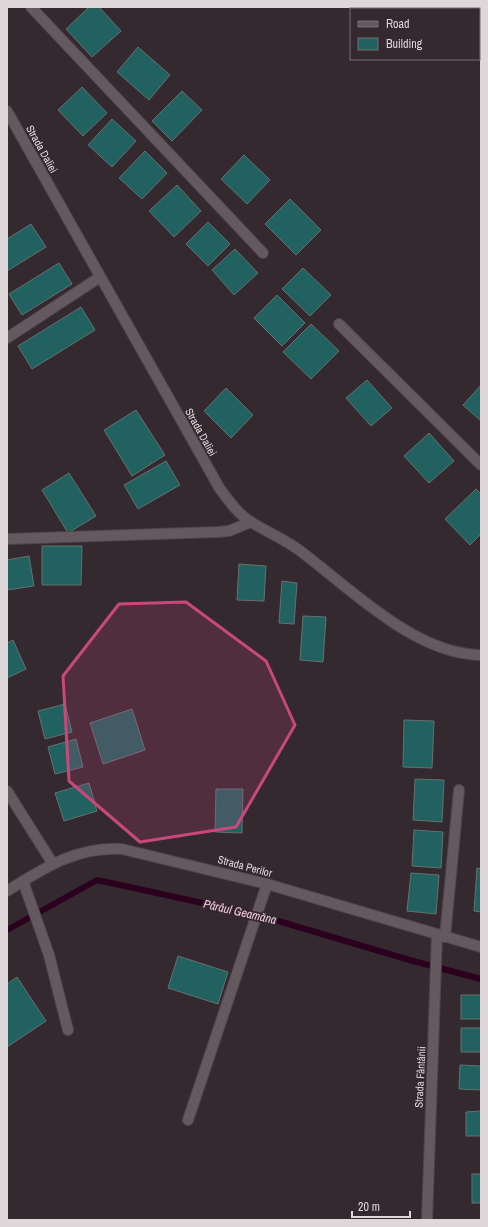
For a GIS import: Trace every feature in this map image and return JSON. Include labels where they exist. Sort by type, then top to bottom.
[{"type":"street","points":[[31,7],[264,254]]},
{"type":"street","name":"Strada Daliei","points":[[7,111],[220,489],[236,509],[251,522],[297,548],[400,627],[438,647],[471,654],[481,654]]},
{"type":"street","points":[[7,338],[100,277]]},
{"type":"street","points":[[339,324],[481,465]]},
{"type":"street","points":[[7,539],[218,532],[229,531],[251,522]]},
{"type":"street","name":"Strada Fântânii","points":[[427,1220],[441,936],[459,790]]},
{"type":"street","points":[[7,791],[53,864]]},
{"type":"street","name":"Strada Perilor","points":[[7,891],[53,864],[87,850],[104,848],[122,849],[267,884],[481,947]]},
{"type":"street","points":[[23,881],[49,955],[68,1030]]},
{"type":"street","points":[[188,1120],[267,884]]},
{"type":"highlighted area","points":[[186,602],[266,661],[295,725],[236,827],[140,842],[69,781],[63,676],[119,604]]},
{"type":"building","points":[[89,7],[99,7],[121,31],[92,57],[66,29]]},
{"type":"building","points":[[138,47],[170,75],[149,100],[117,72]]},
{"type":"building","points":[[82,87],[107,113],[83,136],[58,110]]},
{"type":"building","points":[[182,91],[202,110],[172,141],[152,121]]},
{"type":"building","points":[[112,119],[136,141],[112,167],[88,145]]},
{"type":"building","points":[[145,151],[167,173],[142,199],[119,178]]},
{"type":"building","points":[[244,155],[270,180],[247,204],[221,179]]},
{"type":"building","points":[[177,185],[201,211],[174,237],[149,211]]},
{"type":"building","points":[[290,199],[321,230],[296,255],[265,224]]},
{"type":"building","points":[[208,222],[230,244],[208,266],[186,244]]},
{"type":"building","points":[[31,224],[46,247],[7,271],[7,239]]},
{"type":"building","points":[[235,249],[258,273],[234,295],[212,270]]},
{"type":"building","points":[[59,263],[72,284],[22,315],[9,294]]},
{"type":"building","points":[[303,268],[331,295],[310,316],[282,289]]},
{"type":"building","points":[[277,295],[305,323],[282,346],[254,318]]},
{"type":"building","points":[[81,307],[95,330],[32,369],[18,346]]},
{"type":"building","points":[[311,324],[339,351],[311,379],[283,352]]},
{"type":"building","points":[[367,380],[392,408],[371,426],[346,398]]},
{"type":"building","points":[[481,385],[481,421],[463,405]]},
{"type":"building","points":[[226,388],[253,415],[231,438],[204,411]]},
{"type":"building","points":[[136,410],[165,455],[132,476],[104,430]]},
{"type":"building","points":[[429,433],[454,461],[429,483],[404,456]]},
{"type":"building","points":[[166,461],[180,485],[138,509],[124,485]]},
{"type":"building","points":[[69,473],[96,516],[68,533],[42,490]]},
{"type":"building","points":[[476,489],[481,494],[481,534],[470,545],[445,519]]},
{"type":"building","points":[[42,546],[82,546],[81,585],[42,585]]},
{"type":"building","points":[[29,556],[34,586],[7,590],[7,560]]},
{"type":"building","points":[[239,564],[266,566],[264,601],[237,600]]},
{"type":"building","points":[[282,581],[297,583],[294,624],[279,623]]},
{"type":"building","points":[[303,616],[326,617],[323,662],[300,660]]},
{"type":"building","points":[[13,640],[26,669],[7,678],[7,643]]},
{"type":"building","points":[[65,704],[72,732],[45,739],[38,711]]},
{"type":"building","points":[[132,709],[145,750],[103,764],[90,723]]},
{"type":"building","points":[[404,720],[434,721],[432,768],[403,767]]},
{"type":"building","points":[[76,739],[83,767],[55,774],[48,747]]},
{"type":"building","points":[[415,779],[444,780],[442,822],[413,820]]},
{"type":"building","points":[[89,783],[97,811],[64,821],[55,793]]},
{"type":"building","points":[[216,789],[243,789],[242,833],[215,832]]},
{"type":"building","points":[[414,830],[443,832],[441,868],[412,866]]},
{"type":"building","points":[[477,868],[481,869],[481,912],[474,911]]},
{"type":"building","points":[[411,873],[439,875],[436,914],[407,911]]},
{"type":"building","points":[[178,956],[228,972],[218,1004],[168,988]]},
{"type":"building","points":[[17,977],[46,1021],[7,1047],[7,984]]},
{"type":"building","points":[[461,995],[481,995],[481,1019],[461,1019]]},
{"type":"building","points":[[461,1028],[481,1028],[481,1052],[461,1052]]},
{"type":"building","points":[[460,1065],[481,1066],[481,1090],[459,1089]]},
{"type":"building","points":[[481,1111],[481,1136],[466,1136],[466,1112]]},
{"type":"building","points":[[472,1174],[481,1174],[481,1203],[472,1203]]},
{"type":"waterway","name":"Pârâul Geamăna","points":[[7,930],[97,880],[258,915],[413,961],[481,979]]}]
